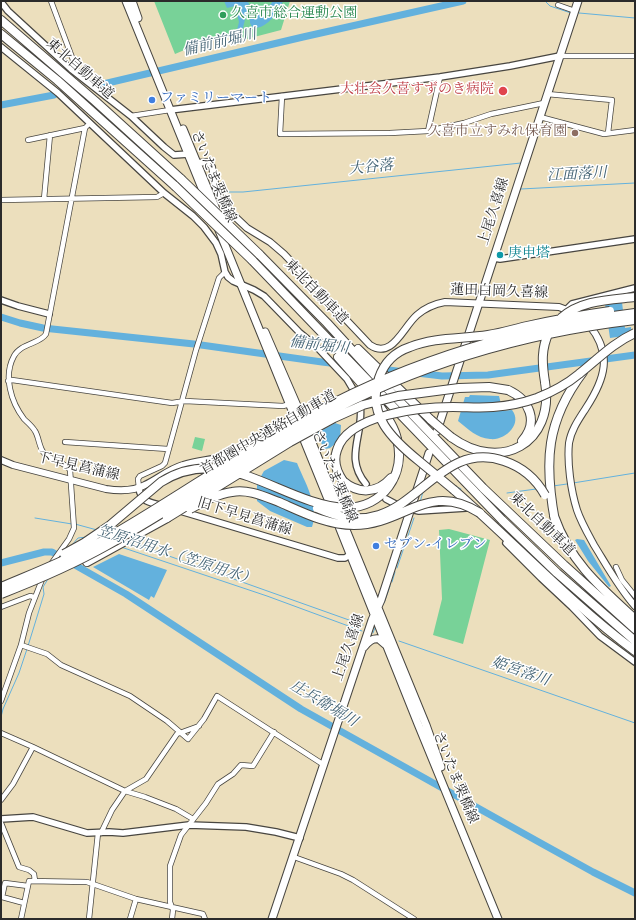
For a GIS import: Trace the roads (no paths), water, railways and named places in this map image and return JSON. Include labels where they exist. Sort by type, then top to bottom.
[{"type":"highway","name":"東北自動車道","points":[[1,20],[181,179],[259,254],[327,323],[337,330],[384,385],[536,540],[635,629]]},
{"type":"highway","name":"東北自動車道","points":[[1,34],[57,80],[174,186],[252,260],[298,307],[333,347],[502,520],[557,573],[635,641]]},
{"type":"highway","points":[[355,350],[451,437],[467,447],[484,452],[497,453],[513,449],[525,443],[540,427],[546,408],[547,397],[542,358],[545,340],[562,318],[568,312],[584,305],[595,302],[635,297]]},
{"type":"highway","points":[[635,308],[588,314],[487,335],[423,343],[402,350],[387,363],[378,381],[376,396],[379,415],[385,427],[403,448],[480,513],[582,608],[635,651]]},
{"type":"highway","name":"首都圏中央連絡自動車道","points":[[1,587],[43,570],[99,542],[156,509],[287,428],[345,397],[374,384],[440,358],[508,337],[576,322],[635,313]]},
{"type":"highway","name":"首都圏中央連絡自動車道","points":[[1,594],[51,573],[107,546],[290,434],[349,402],[443,364],[512,343],[578,328],[635,320]]},
{"type":"highway","points":[[398,464],[392,476],[382,486],[370,491],[358,490],[343,481],[337,470],[336,453],[338,446],[350,431],[364,423],[385,416],[418,410],[453,407],[492,407],[536,398],[572,379],[610,347],[635,333]]},
{"type":"highway","points":[[1,587],[84,543],[114,522],[154,487],[166,479],[178,473],[199,468],[220,469],[244,474],[326,506],[346,508],[364,505],[377,498],[387,490],[398,469],[399,448],[397,438],[391,424],[372,395],[333,347]]},
{"type":"highway","points":[[587,367],[567,397],[556,422],[549,460],[548,495],[555,521],[577,562],[595,582],[635,620]]},
{"type":"highway","points":[[1,598],[87,562],[167,518],[284,445],[334,418],[363,405],[398,396],[445,389],[489,387],[508,390],[523,400],[529,409],[531,422],[527,434],[523,440],[508,450]]},
{"type":"highway","points":[[283,490],[317,508],[337,516],[351,519],[366,518],[380,515],[395,508],[439,474],[454,465],[470,459],[486,458],[501,460],[516,466],[530,476],[548,495]]},
{"type":"highway","points":[[167,518],[226,493],[241,491],[254,493],[315,517],[347,525],[363,525],[380,522],[415,507],[439,501],[451,501],[465,504],[480,513]]},
{"type":"main road","name":"さいたま栗橋線","points":[[126,1],[173,110],[198,163],[244,285]]},
{"type":"main road","name":"さいたま栗橋線","points":[[132,1],[155,67]]},
{"type":"main road","name":"上尾久喜線","points":[[437,431],[578,1]]},
{"type":"main road","name":"さいたま栗橋線","points":[[173,110],[189,154],[367,582],[389,650],[446,785],[498,919]]},
{"type":"main road","name":"蓮田白岡久喜線","points":[[198,163],[209,163],[212,167],[216,188],[229,211],[247,228],[270,242],[284,254],[373,347],[380,349],[390,346],[396,341],[413,319],[430,306],[450,302],[554,307],[567,310],[578,315],[587,322],[594,331],[603,350],[604,367],[601,382],[572,431],[569,442],[572,487],[577,511],[585,529],[623,591],[635,606]]},
{"type":"main road","name":"さいたま栗橋線","points":[[276,364],[290,404],[298,416],[350,554],[426,725],[446,785]]},
{"type":"main road","name":"下早見菖蒲線","points":[[1,460],[13,465],[112,490],[131,490],[139,488],[180,466],[231,454],[298,416]]},
{"type":"main road","name":"上尾久喜線","points":[[272,919],[363,648],[386,586],[429,453]]},
{"type":"main road","points":[[367,582],[376,589],[386,586]]},
{"type":"main road","points":[[363,648],[369,641],[377,639],[384,643],[389,650]]},
{"type":"main road","name":"さいたま栗橋線","points":[[451,798],[503,919]]},
{"type":"street","points":[[51,1],[78,74]]},
{"type":"street","points":[[1,2],[8,11]]},
{"type":"street","points":[[558,5],[575,11]]},
{"type":"street","points":[[1,6],[78,74],[131,116],[174,155],[189,154]]},
{"type":"street","points":[[1,47],[58,93],[88,126],[204,227],[213,238],[221,254],[225,272],[230,280],[244,285],[264,296],[299,332],[317,347],[347,380],[356,394],[361,410],[361,422],[355,459],[357,470],[366,484]]},
{"type":"street","points":[[131,116],[441,77],[560,56],[635,56]]},
{"type":"street","points":[[430,130],[441,77]]},
{"type":"street","points":[[547,94],[612,100],[608,133]]},
{"type":"street","points":[[282,96],[280,134],[390,133],[430,130],[464,123],[491,114],[544,103]]},
{"type":"street","points":[[540,117],[604,134],[635,130]]},
{"type":"street","points":[[28,140],[88,126]]},
{"type":"street","points":[[1,701],[22,645],[34,597],[44,574],[62,550],[74,528],[69,468],[46,455],[43,451],[34,430],[21,414],[8,381],[11,361],[15,354],[24,346],[43,339],[46,334],[72,198],[88,126]]},
{"type":"street","points":[[44,199],[50,135]]},
{"type":"street","points":[[1,200],[157,197],[164,193]]},
{"type":"street","points":[[494,258],[500,259],[635,239]]},
{"type":"street","points":[[139,488],[138,478],[163,466],[199,338],[219,278],[225,272]]},
{"type":"street","points":[[567,310],[576,302],[635,288]]},
{"type":"street","points":[[1,300],[49,316]]},
{"type":"street","points":[[8,381],[12,380],[167,402],[283,406],[290,404]]},
{"type":"street","points":[[65,442],[168,449]]},
{"type":"street","name":"旧下早見菖蒲線","points":[[139,488],[142,498],[146,501],[338,558],[345,558],[350,554]]},
{"type":"street","points":[[386,500],[411,510],[432,511],[462,508],[471,510],[480,515],[600,636],[635,662]]},
{"type":"street","points":[[616,567],[622,580],[635,596]]},
{"type":"street","points":[[1,607],[30,596],[34,597]]},
{"type":"street","points":[[22,645],[47,654],[61,665],[130,696],[167,721],[188,739],[199,726],[217,696],[324,765]]},
{"type":"street","points":[[88,919],[100,833],[112,810],[125,791],[146,779],[176,734],[199,726]]},
{"type":"street","points":[[172,919],[173,910],[170,902],[170,866],[181,835],[206,803],[218,784],[233,774],[241,765],[253,766],[274,732]]},
{"type":"street","points":[[1,733],[125,791],[176,809],[193,819]]},
{"type":"street","points":[[1,800],[33,747]]},
{"type":"street","points":[[1,820],[33,817],[42,818],[80,832],[100,833],[123,833],[189,825],[246,827],[300,838]]},
{"type":"street","points":[[1,823],[19,867],[29,870],[34,874],[35,881]]},
{"type":"street","points":[[294,857],[341,874],[353,880],[414,919]]},
{"type":"street","points":[[21,919],[29,881],[35,881],[88,882],[136,899],[203,914],[206,919]]},
{"type":"street","points":[[24,903],[2,898],[5,883],[28,886]]},
{"type":"street","points":[[130,919],[136,899]]},
{"type":"water","points":[[224,1],[245,1],[249,3],[242,32],[237,30],[239,22],[235,6],[227,8]]},
{"type":"water","points":[[273,1],[283,1],[271,20],[257,28],[252,27],[250,18],[255,15],[263,14]]},
{"type":"water","points":[[622,302],[625,328],[631,327],[632,335],[610,338],[605,304]]},
{"type":"water","points":[[470,395],[499,396],[501,404],[488,405],[488,412],[512,410],[515,415],[515,421],[511,430],[501,437],[490,439],[473,433],[458,421],[465,397],[469,397]]},
{"type":"water","points":[[335,423],[341,425],[340,440],[330,448],[325,449],[317,433]]},
{"type":"water","points":[[284,460],[297,463],[307,486],[313,502],[314,519],[312,527],[307,527],[270,511],[257,501],[257,483],[264,471]]},
{"type":"water","points":[[575,540],[584,540],[611,586],[609,587],[588,561]]},
{"type":"water","points":[[119,554],[167,570],[154,598],[151,596],[149,600],[93,567]]},
{"type":"waterway","name":"備前前堀川","points":[[99,85],[463,1]]},
{"type":"waterway","points":[[545,1],[550,6],[571,13]]},
{"type":"waterway","points":[[579,13],[635,18]]},
{"type":"waterway","name":"備前前堀川","points":[[1,105],[54,95]]},
{"type":"waterway","name":"大谷落","points":[[222,192],[243,192],[521,163]]},
{"type":"waterway","name":"江面落川","points":[[521,189],[635,183]]},
{"type":"waterway","name":"備前堀川","points":[[1,317],[43,328],[194,344],[405,372]]},
{"type":"waterway","name":"備前堀川","points":[[417,373],[442,376],[488,375],[635,355]]},
{"type":"waterway","name":"笠原沼用水（笠原用水）","points":[[573,483],[635,473]]},
{"type":"waterway","name":"笠原沼用水（笠原用水）","points":[[553,486],[567,484]]},
{"type":"waterway","name":"笠原沼用水（笠原用水）","points":[[457,487],[461,489]]},
{"type":"waterway","name":"笠原沼用水（笠原用水）","points":[[507,493],[536,489]]},
{"type":"waterway","name":"笠原沼用水（笠原用水）","points":[[420,502],[423,492]]},
{"type":"waterway","name":"姫宮落川","points":[[35,518],[72,524]]},
{"type":"waterway","name":"笠原沼用水（笠原用水）","points":[[397,568],[414,518]]},
{"type":"waterway","name":"姫宮落川","points":[[75,524],[97,530]]},
{"type":"waterway","name":"笠原沼用水（笠原用水）","points":[[72,545],[78,538],[87,537]]},
{"type":"waterway","name":"姫宮落川","points":[[138,545],[363,625]]},
{"type":"waterway","name":"笠原沼用水（笠原用水）","points":[[121,547],[267,596],[362,631]]},
{"type":"waterway","name":"庄兵衛堀川","points":[[1,563],[44,552],[52,552],[126,594],[301,709],[593,872],[635,893]]},
{"type":"waterway","name":"笠原沼用水（笠原用水）","points":[[392,582],[395,572]]},
{"type":"waterway","name":"笠原沼用水（笠原用水）","points":[[28,646],[44,594],[43,587],[48,579]]},
{"type":"waterway","name":"笠原沼用水（笠原用水）","points":[[384,603],[390,586]]},
{"type":"waterway","name":"笠原沼用水（笠原用水）","points":[[373,633],[375,628]]},
{"type":"waterway","name":"姫宮落川","points":[[399,641],[635,723]]},
{"type":"waterway","name":"笠原沼用水（笠原用水）","points":[[1,717],[27,649]]},
{"type":"place","name":"久喜市総合運動公園","points":[[223,15]]},
{"type":"place","name":"大壮会久喜すずのき病院","points":[[503,91]]},
{"type":"place","name":"ファミリーマート","points":[[152,100]]},
{"type":"place","name":"久喜市立すみれ保育園","points":[[575,133]]},
{"type":"place","name":"庚申塔","points":[[500,255]]},
{"type":"place","name":"セブン-イレブン","points":[[376,546]]}]
